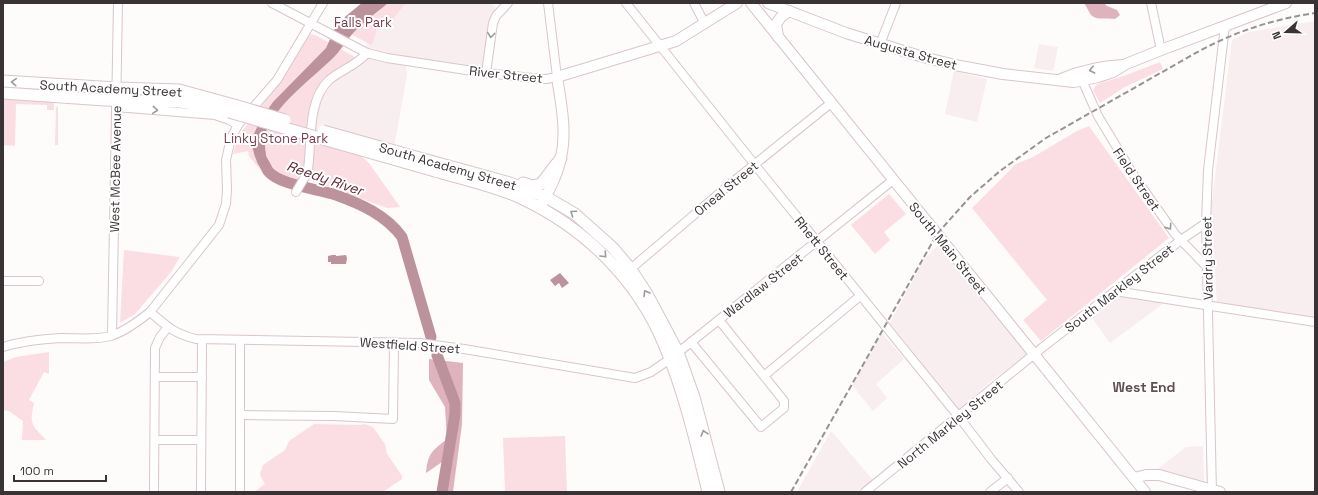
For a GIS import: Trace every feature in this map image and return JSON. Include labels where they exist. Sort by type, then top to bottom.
[{"type":"highway","name":"South Academy Street","points":[[3,82],[179,90],[232,109],[434,166],[510,183],[546,197],[575,214],[612,247],[626,272]]},
{"type":"highway","name":"South Academy Street","points":[[3,93],[117,103],[181,102],[232,109]]},
{"type":"highway","points":[[510,183],[532,186],[541,184],[561,158]]},
{"type":"highway","name":"South Academy Street","points":[[434,166],[521,198],[540,208],[590,241],[626,272],[647,294],[694,397],[720,492]]},
{"type":"highway","name":"South Academy Street","points":[[674,356],[708,492]]},
{"type":"main road","name":"River Street","points":[[558,77],[661,47],[676,41],[706,24],[737,3]]},
{"type":"main road","name":"South Main Street","points":[[751,3],[1145,492]]},
{"type":"main road","name":"Augusta Street","points":[[768,3],[842,32],[923,57],[1003,74],[1045,79],[1059,79],[1074,82],[1113,72],[1126,64],[1161,50],[1286,3]]},
{"type":"main road","points":[[778,38],[776,24],[781,16],[789,11]]},
{"type":"main road","name":"Augusta Street","points":[[1059,79],[1111,65],[1126,64]]},
{"type":"main road","points":[[540,208],[556,174],[561,158],[563,126],[558,77]]},
{"type":"main road","points":[[1134,478],[1146,475],[1160,475],[1215,491]]},
{"type":"street","name":"West McBee Avenue","points":[[112,335],[118,3]]},
{"type":"street","name":"River Street","points":[[272,3],[367,53],[387,58],[486,73],[546,79],[558,77]]},
{"type":"street","points":[[3,347],[44,339],[96,338],[112,335],[138,321],[150,312],[215,231],[222,218],[226,204],[226,160],[231,138],[238,124],[277,80],[323,3]]},
{"type":"street","points":[[486,73],[493,23],[496,16],[508,3]]},
{"type":"street","points":[[548,3],[558,77]]},
{"type":"street","name":"Rhett Street","points":[[626,3],[1019,492]]},
{"type":"street","points":[[694,3],[706,24]]},
{"type":"street","points":[[880,44],[896,3]]},
{"type":"street","points":[[1151,3],[1161,50]]},
{"type":"street","name":"Vardry Street","points":[[1215,491],[1206,223],[1208,163],[1225,26]]},
{"type":"street","points":[[296,192],[306,175],[309,165],[314,111],[320,90],[331,79],[367,53]]},
{"type":"street","name":"Field Street","points":[[1082,80],[1098,116],[1136,179],[1174,234],[1208,268]]},
{"type":"street","points":[[117,103],[215,115],[238,124]]},
{"type":"street","name":"Oneal Street","points":[[626,272],[831,103]]},
{"type":"street","name":"Wardlaw Street","points":[[674,356],[893,180]]},
{"type":"street","name":"South Markley Street","points":[[1034,355],[1181,240],[1206,223]]},
{"type":"street","points":[[3,281],[39,281]]},
{"type":"street","points":[[1115,291],[1315,322]]},
{"type":"street","points":[[765,375],[860,296]]},
{"type":"street","name":"Westfield Street","points":[[150,312],[180,335],[202,340],[420,343],[454,347],[635,378],[651,372],[674,356]]},
{"type":"street","points":[[691,342],[761,427],[782,411],[785,405],[782,397],[719,320]]},
{"type":"street","points":[[154,492],[156,344],[168,327]]},
{"type":"street","points":[[201,492],[202,340]]},
{"type":"street","points":[[240,340],[240,492]]},
{"type":"street","points":[[241,415],[334,416],[393,419],[394,343]]},
{"type":"street","name":"North Markley Street","points":[[865,492],[1034,355]]},
{"type":"street","points":[[155,377],[202,377]]},
{"type":"street","points":[[155,440],[201,440]]},
{"type":"street","points":[[990,492],[1008,478]]},
{"type":"shaded area","name":"Reedy River","points":[[362,3],[388,3],[357,29],[334,57],[278,111],[266,132],[265,137],[269,172],[261,168],[255,157],[252,146],[253,136],[260,121],[273,102],[326,48],[335,28],[346,16]]},
{"type":"shaded area","points":[[402,3],[490,3],[495,7],[497,19],[491,68],[421,64],[406,61],[407,75],[393,153],[307,129],[309,110],[320,87],[363,51],[375,30]]},
{"type":"shaded area","points":[[1084,3],[1104,3],[1107,6],[1117,10],[1120,15],[1115,19],[1093,17]]},
{"type":"shaded area","points":[[1315,21],[1315,318],[1217,304],[1211,209],[1232,40],[1249,32]]},
{"type":"shaded area","points":[[1039,44],[1058,47],[1053,71],[1034,68]]},
{"type":"shaded area","points":[[954,71],[987,79],[977,122],[945,114]]},
{"type":"shaded area","points":[[940,243],[1027,355],[991,381],[959,409],[890,323],[923,261]]},
{"type":"shaded area","points":[[346,255],[346,264],[331,264],[331,262],[328,262],[328,256]]},
{"type":"shaded area","points":[[560,273],[569,283],[562,288],[559,283],[555,286],[550,280]]},
{"type":"shaded area","points":[[1117,295],[1164,303],[1110,343],[1090,315]]},
{"type":"shaded area","points":[[882,333],[904,359],[876,384],[887,398],[873,411],[852,385]]},
{"type":"shaded area","points":[[429,359],[463,363],[462,424],[453,492],[440,492],[442,462],[426,473],[428,461],[432,453],[447,439],[445,407],[429,380]]},
{"type":"shaded area","points":[[831,431],[873,480],[857,492],[797,492]]},
{"type":"shaded area","points":[[1203,446],[1204,481],[1158,469],[1186,447]]},
{"type":"green space","name":"Falls Park","points":[[361,3],[406,3],[396,15],[391,25],[385,24],[379,27],[371,45],[336,26]]},
{"type":"green space","name":"Linky Stone Park","points":[[311,34],[355,57],[321,87],[309,110],[306,155],[302,176],[292,190],[266,177],[249,156],[248,151],[233,154],[239,135],[281,81],[305,40]]},
{"type":"green space","points":[[1160,62],[1163,69],[1125,87],[1100,103],[1093,90],[1097,84],[1121,77]]},
{"type":"green space","points":[[3,98],[54,100],[54,110],[47,110],[47,105],[16,104],[15,146],[3,145]]},
{"type":"green space","points":[[57,106],[58,145],[55,145],[56,108]]},
{"type":"green space","points":[[1089,126],[1169,238],[1041,341],[1023,320],[1047,300],[972,208],[1016,164],[1033,157],[1077,131]]},
{"type":"green space","points":[[313,141],[361,156],[369,163],[400,207],[387,208],[309,180]]},
{"type":"green space","points":[[889,194],[906,214],[884,232],[890,240],[875,254],[851,225]]},
{"type":"green space","points":[[124,250],[180,257],[171,272],[135,314],[120,323]]},
{"type":"green space","points":[[49,352],[49,374],[44,372],[29,400],[34,403],[32,416],[33,424],[46,440],[22,440],[23,421],[9,411],[3,410],[3,362],[16,357]]},
{"type":"green space","points":[[314,424],[365,424],[373,427],[385,444],[387,454],[402,476],[402,479],[383,492],[254,492],[265,484],[260,474],[263,465],[285,450],[289,441]]},
{"type":"green space","points":[[565,436],[567,492],[505,492],[503,438]]},
{"type":"waterway","name":"Reedy River","points":[[262,160],[268,171],[273,176],[290,183],[336,195],[355,202],[381,216],[396,229],[402,237],[431,337]]},
{"type":"waterway","name":"Reedy River","points":[[437,355],[455,403],[455,414],[442,492]]},
{"type":"railway","points":[[791,492],[937,234],[970,197],[1000,171],[1046,138],[1201,50],[1243,31],[1284,19],[1315,13]]},
{"type":"district","name":"West End","points":[[1144,387]]}]
